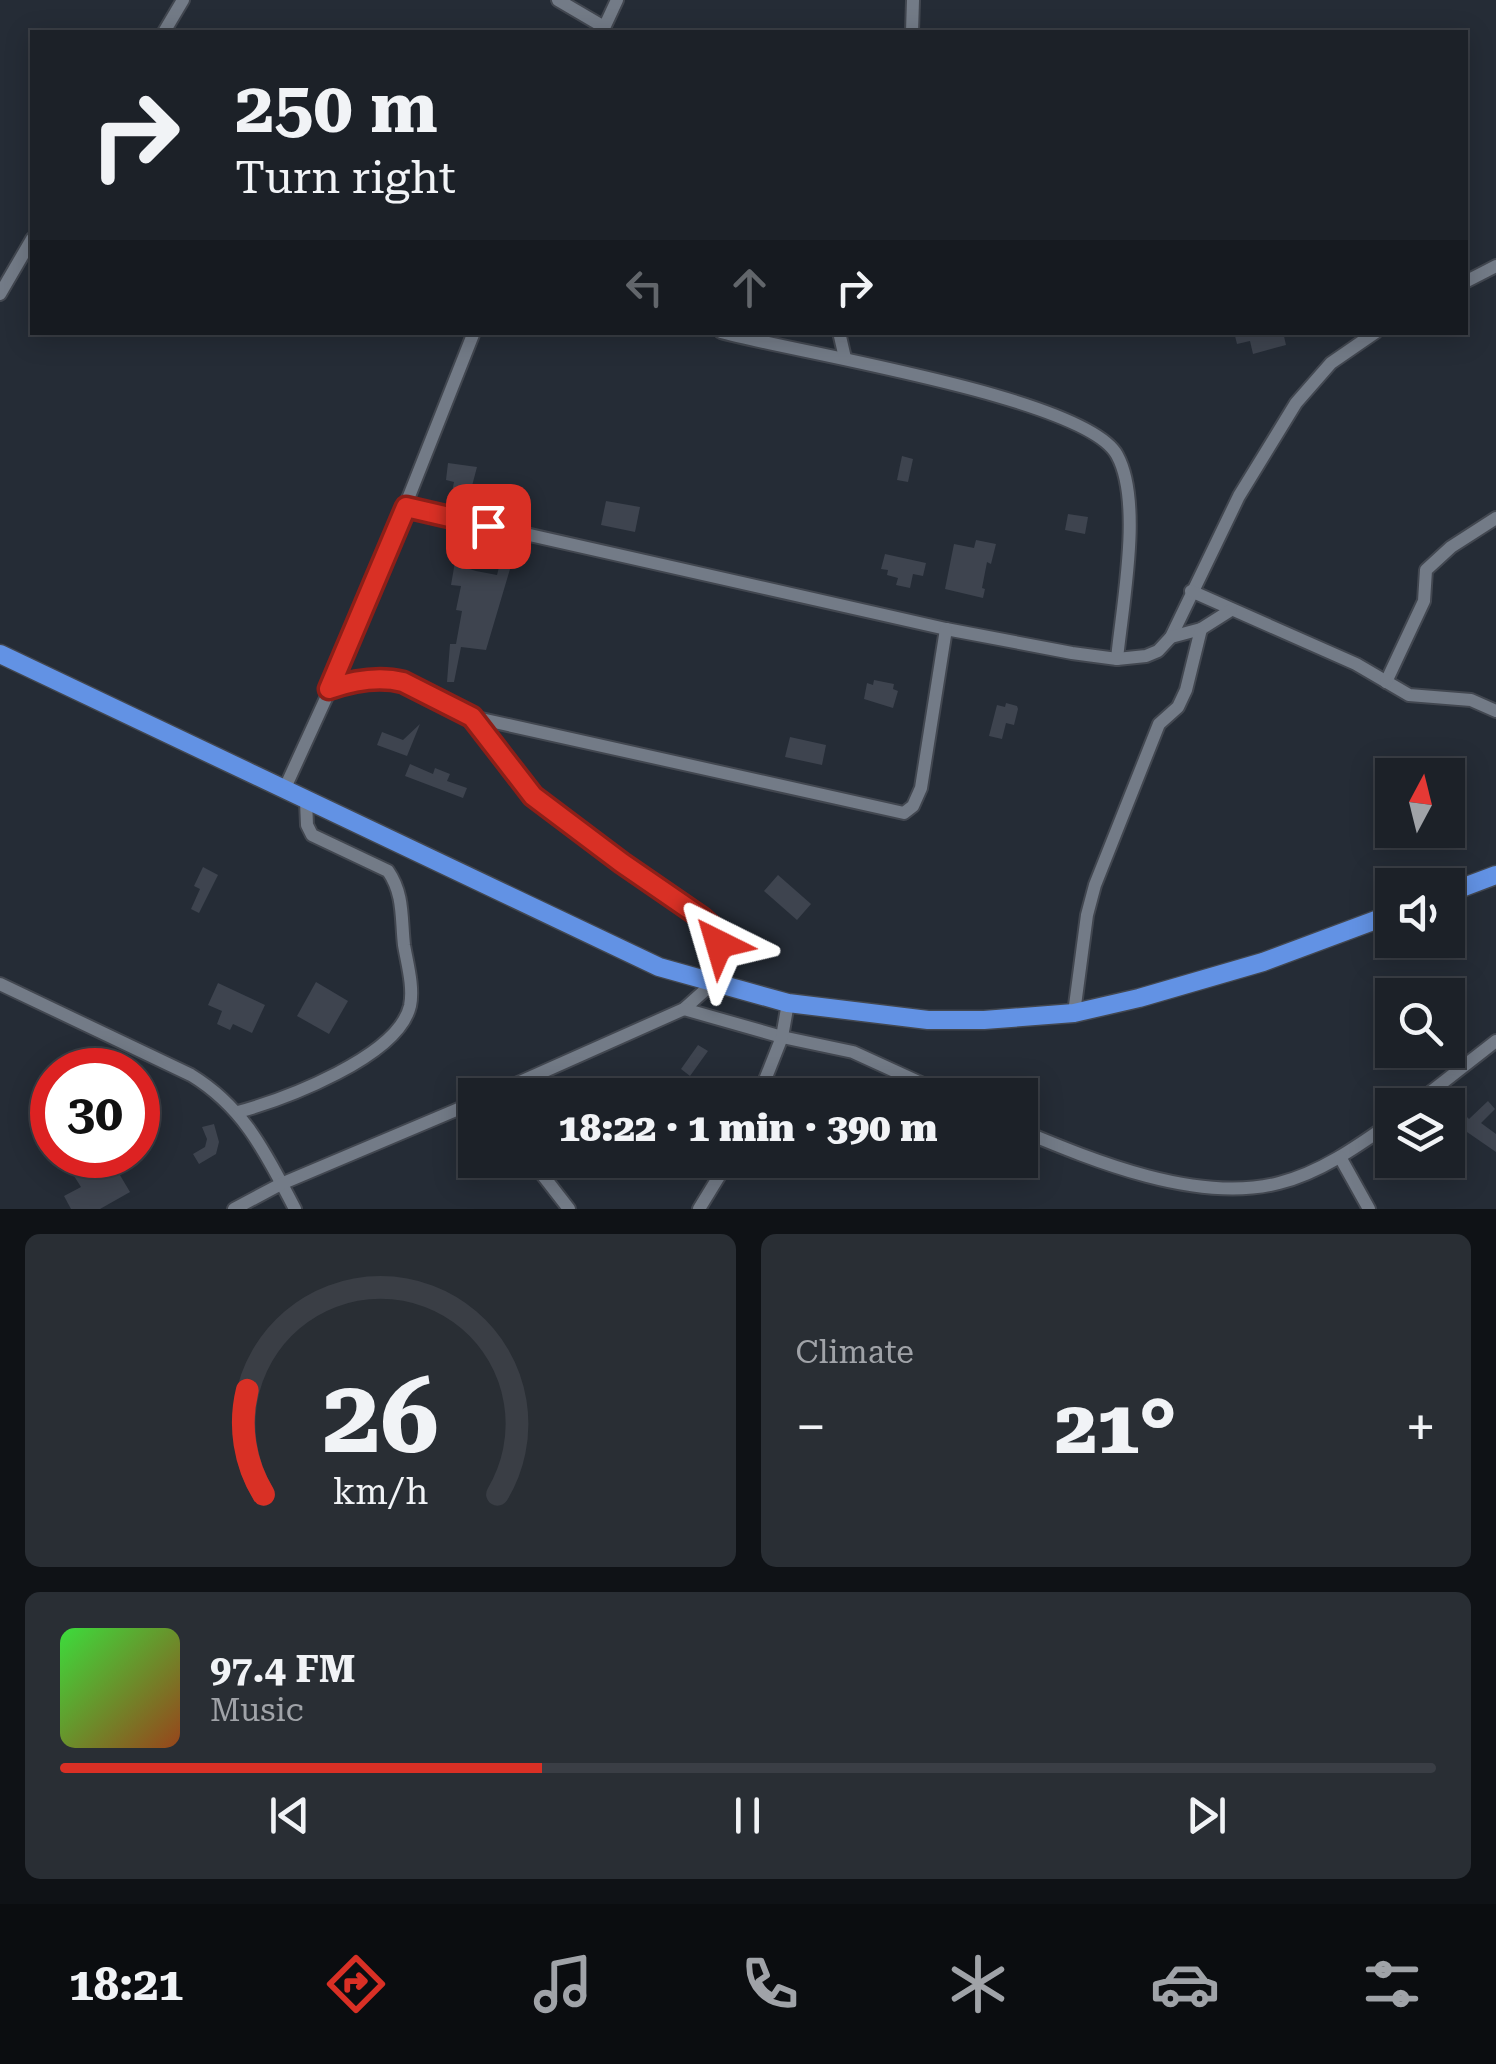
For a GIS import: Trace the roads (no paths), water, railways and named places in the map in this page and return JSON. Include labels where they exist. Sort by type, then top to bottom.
[{"type":"highway","points":[[0,654],[659,967],[788,1003],[928,1020],[1074,1013],[1263,962],[1375,920]]},
{"type":"highway","points":[[1465,886],[1496,874]]},
{"type":"street","points":[[165,30],[183,0]]},
{"type":"street","points":[[558,0],[603,30],[617,0]]},
{"type":"street","points":[[912,30],[913,0]]},
{"type":"street","points":[[0,294],[30,242]]},
{"type":"street","points":[[1468,280],[1496,266]]},
{"type":"street","points":[[284,790],[406,507],[473,335]]},
{"type":"street","points":[[735,335],[846,358],[1041,410],[1084,427],[1112,448],[1126,480],[1129,530],[1117,659]]},
{"type":"street","points":[[840,335],[846,358]]},
{"type":"street","points":[[406,507],[946,629],[1117,659],[1158,652],[1170,637],[1239,496],[1296,403],[1330,363],[1372,335]]},
{"type":"street","points":[[1386,682],[1424,601],[1426,570],[1451,547],[1496,518]]},
{"type":"street","points":[[1190,591],[1356,664],[1414,696],[1471,700],[1496,711]]},
{"type":"street","points":[[1170,637],[1201,629],[1231,610]]},
{"type":"street","points":[[329,689],[392,679],[472,717],[904,814],[914,806],[920,788],[946,629]]},
{"type":"street","points":[[1074,1013],[1087,915],[1095,885],[1159,724],[1178,707],[1186,690],[1201,629]]},
{"type":"street","points":[[472,717],[533,796],[712,927],[720,951],[713,983],[684,1009],[529,1078]]},
{"type":"street","points":[[238,1112],[336,1074],[382,1043],[402,1025],[409,1009],[402,902],[395,880],[388,871],[312,835],[307,825],[306,800]]},
{"type":"street","points":[[0,984],[191,1074],[218,1091],[238,1112],[295,1209]]},
{"type":"street","points":[[766,1078],[782,1037],[788,1003]]},
{"type":"street","points":[[684,1009],[853,1052],[910,1078]]},
{"type":"street","points":[[1436,1088],[1496,1041]]},
{"type":"street","points":[[234,1209],[282,1184],[458,1109]]},
{"type":"street","points":[[1038,1138],[1143,1175],[1199,1186],[1241,1188],[1279,1183],[1340,1157],[1375,1133]]},
{"type":"street","points":[[1340,1157],[1369,1209]]},
{"type":"street","points":[[546,1178],[569,1209]]},
{"type":"street","points":[[699,1209],[718,1178]]}]
